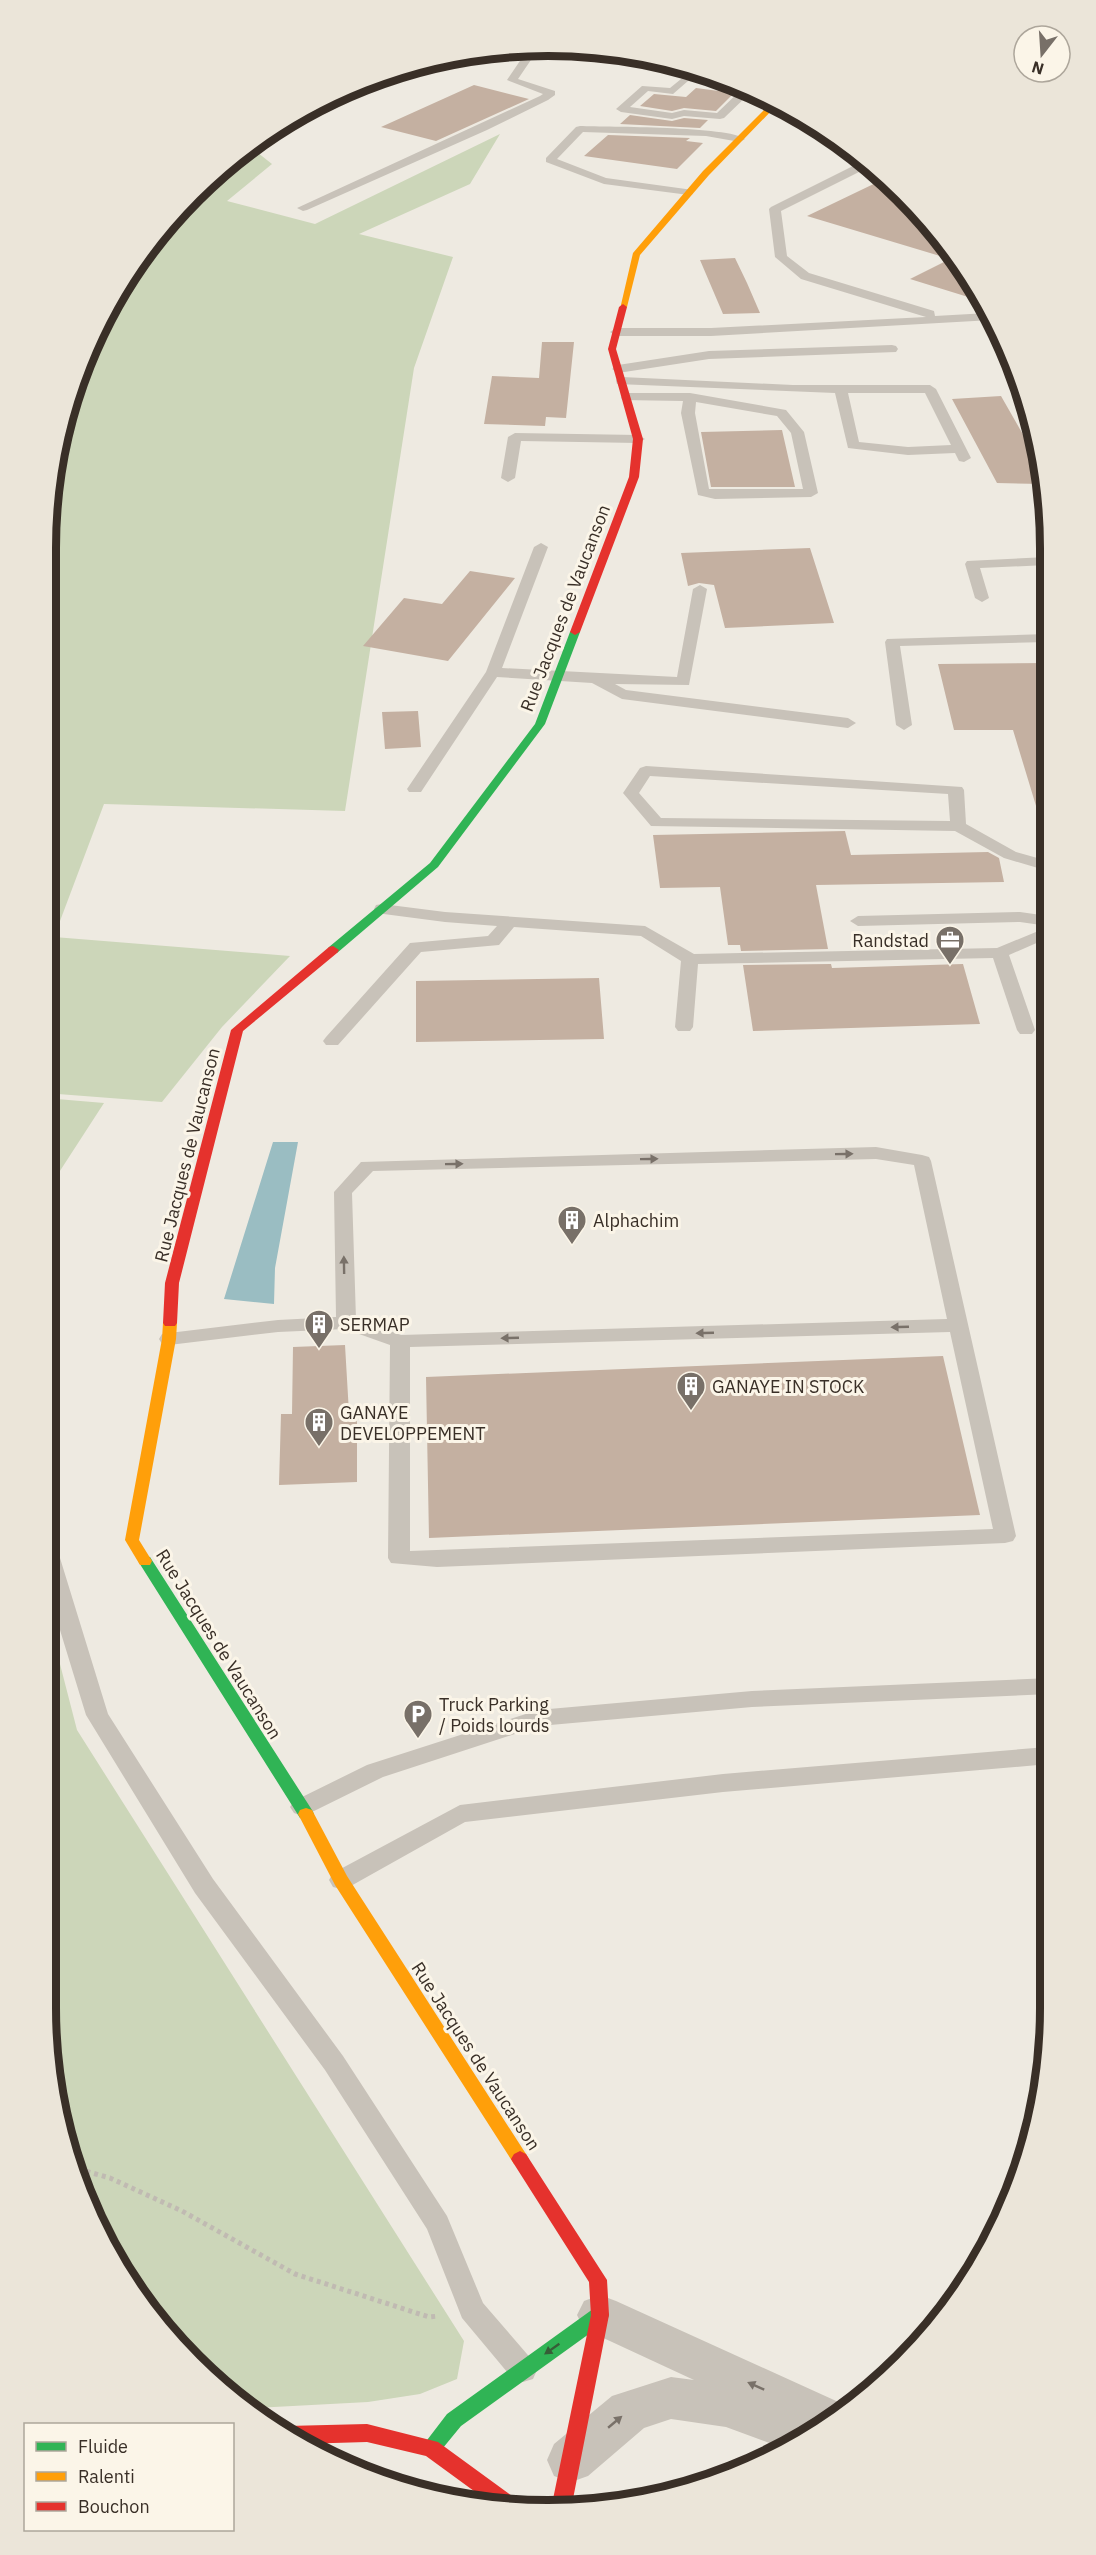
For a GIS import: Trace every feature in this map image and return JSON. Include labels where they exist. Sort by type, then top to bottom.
[{"type":"street","name":"Rue Jacques de Vaucanson","points":[[599,2298],[341,1880],[302,1807],[132,1540],[169,1339],[172,1283],[237,1030],[434,865],[540,724],[634,477],[638,439],[612,349],[636,255],[689,192],[770,108]]},
{"type":"street","points":[[431,2448],[454,2420],[523,2370],[599,2298]]},
{"type":"street","points":[[599,2298],[822,2416]]},
{"type":"street","points":[[566,2482],[599,2298]]},
{"type":"street","points":[[566,2482],[629,2411],[671,2398],[726,2406],[798,2431]]},
{"type":"street","points":[[303,2435],[367,2433],[431,2448],[497,2496]]},
{"type":"lane","points":[[303,208],[383,174],[544,99],[550,93],[512,80],[528,57]]},
{"type":"lane","points":[[699,80],[686,78],[673,91],[646,88],[621,109],[672,116],[684,113],[720,116],[741,95]]},
{"type":"lane","points":[[689,192],[604,181],[550,160],[580,129],[706,133],[740,138]]},
{"type":"lane","points":[[860,167],[775,209],[781,257],[805,276],[944,319]]},
{"type":"lane","points":[[616,332],[711,332],[983,316]]},
{"type":"lane","points":[[620,375],[709,355],[892,349]]},
{"type":"lane","points":[[620,375],[841,389],[930,389],[961,454],[853,445],[841,389]]},
{"type":"lane","points":[[627,397],[690,397],[782,413],[796,432],[811,493],[715,495],[703,492],[688,413],[690,397]]},
{"type":"lane","points":[[507,478],[515,437],[638,439]]},
{"type":"lane","points":[[415,789],[493,672],[541,547]]},
{"type":"lane","points":[[981,598],[972,564],[1040,561]]},
{"type":"lane","points":[[493,672],[684,682],[700,589]]},
{"type":"lane","points":[[904,725],[892,642],[1040,638]]},
{"type":"lane","points":[[593,678],[622,694],[848,723]]},
{"type":"lane","points":[[958,826],[956,790],[646,771],[631,793],[657,823],[958,826],[1010,855],[1040,864]]},
{"type":"lane","points":[[382,909],[445,917],[645,931],[690,959],[1000,953],[1040,936]]},
{"type":"lane","points":[[858,921],[1020,917],[1040,920]]},
{"type":"lane","points":[[332,1041],[416,947],[493,941],[509,922]]},
{"type":"lane","points":[[1000,953],[1026,1030]]},
{"type":"lane","points":[[684,1027],[690,959]]},
{"type":"lane","points":[[346,1323],[343,1192],[368,1166],[876,1153],[922,1161],[1005,1536],[437,1559],[399,1558],[400,1341]]},
{"type":"lane","points":[[169,1339],[278,1326],[346,1323],[400,1341],[958,1325]]},
{"type":"lane","points":[[56,1581],[97,1715],[204,1886],[333,2063],[438,2224],[472,2310],[523,2370]]},
{"type":"lane","points":[[302,1807],[375,1771],[538,1718],[752,1699],[1040,1686]]},
{"type":"lane","points":[[341,1880],[460,1814],[723,1783],[1040,1757]]},
{"type":"path","points":[[84,2171],[110,2178],[182,2211],[295,2274],[429,2317],[472,2310]]},
{"type":"green space","points":[[500,134],[470,184],[359,234],[453,257],[414,368],[345,811],[104,804],[56,932],[57,516],[65,452],[82,390],[106,330],[121,302],[157,248],[200,200],[248,157],[256,151],[272,164],[227,201],[315,224]]},
{"type":"green space","points":[[56,937],[290,956],[222,1027],[162,1102],[56,1094]]},
{"type":"green space","points":[[56,1099],[104,1103],[56,1177]]},
{"type":"green space","points":[[56,1649],[77,1730],[464,2341],[457,2379],[420,2394],[368,2402],[262,2408],[248,2398],[200,2355],[157,2307],[121,2253],[93,2195],[72,2134],[65,2103],[57,2039]]},
{"type":"water","points":[[273,1142],[298,1142],[275,1268],[274,1304],[224,1299]]},
{"type":"building","points":[[474,85],[529,99],[436,141],[381,127]]},
{"type":"building","points":[[696,88],[734,93],[716,111],[684,108],[672,111],[640,106],[654,94],[686,97]]},
{"type":"building","points":[[630,115],[672,121],[684,118],[708,120],[700,128],[620,124]]},
{"type":"building","points":[[608,135],[690,138],[686,141],[703,143],[677,169],[584,156]]},
{"type":"building","points":[[877,182],[918,223],[946,258],[807,216]]},
{"type":"building","points":[[735,258],[760,313],[723,314],[700,260]]},
{"type":"building","points":[[947,260],[973,298],[910,279]]},
{"type":"building","points":[[542,342],[574,342],[566,418],[546,417],[545,426],[484,424],[492,376],[539,378]]},
{"type":"building","points":[[1001,396],[1030,446],[1036,484],[997,483],[952,399]]},
{"type":"building","points":[[782,430],[795,487],[711,487],[701,432]]},
{"type":"building","points":[[810,548],[834,623],[725,628],[714,585],[699,583],[688,586],[681,553]]},
{"type":"building","points":[[470,571],[515,578],[448,661],[363,646],[404,598],[442,604]]},
{"type":"building","points":[[1040,663],[1040,819],[1013,730],[954,730],[938,664]]},
{"type":"building","points":[[418,711],[421,747],[385,749],[382,712]]},
{"type":"building","points":[[845,831],[851,855],[988,852],[999,858],[1004,882],[816,885],[828,949],[741,951],[740,945],[728,945],[720,887],[660,888],[653,835]]},
{"type":"building","points":[[831,964],[832,968],[963,964],[980,1024],[753,1031],[743,965]]},
{"type":"building","points":[[599,978],[604,1039],[416,1042],[416,981]]},
{"type":"building","name":"GANAYE DEVELOPPEMENT","points":[[345,1345],[349,1413],[357,1412],[357,1482],[279,1485],[281,1414],[292,1414],[293,1347]]},
{"type":"building","name":"GANAYE IN STOCK","points":[[943,1356],[980,1515],[429,1538],[426,1377]]},
{"type":"traffic: fast","points":[[333,950],[434,865],[540,724],[575,632]]},
{"type":"traffic: fast","points":[[145,1561],[306,1814]]},
{"type":"traffic: fast","points":[[431,2448],[454,2420],[600,2315]]},
{"type":"traffic: slow","points":[[623,307],[636,255],[706,173],[770,108]]},
{"type":"traffic: slow","points":[[145,1561],[132,1540],[170,1323]]},
{"type":"traffic: slow","points":[[306,1814],[341,1880],[520,2159]]},
{"type":"traffic: jam","points":[[575,632],[634,477],[638,439],[612,349],[623,307]]},
{"type":"traffic: jam","points":[[170,1323],[172,1283],[237,1030],[333,950]]},
{"type":"traffic: jam","points":[[520,2159],[598,2280],[600,2315],[563,2499]]},
{"type":"traffic: jam","points":[[303,2435],[367,2433],[431,2448],[497,2496]]},
{"type":"place","name":"Randstad","points":[[950,966]]},
{"type":"place","name":"Alphachim","points":[[572,1246]]},
{"type":"place","name":"SERMAP","points":[[319,1350]]},
{"type":"place","name":"GANAYE IN STOCK","points":[[691,1412]]},
{"type":"place","name":"GANAYE DEVELOPPEMENT","points":[[319,1448]]},
{"type":"place","name":"Truck Parking / Poids lourds","points":[[418,1740]]}]
